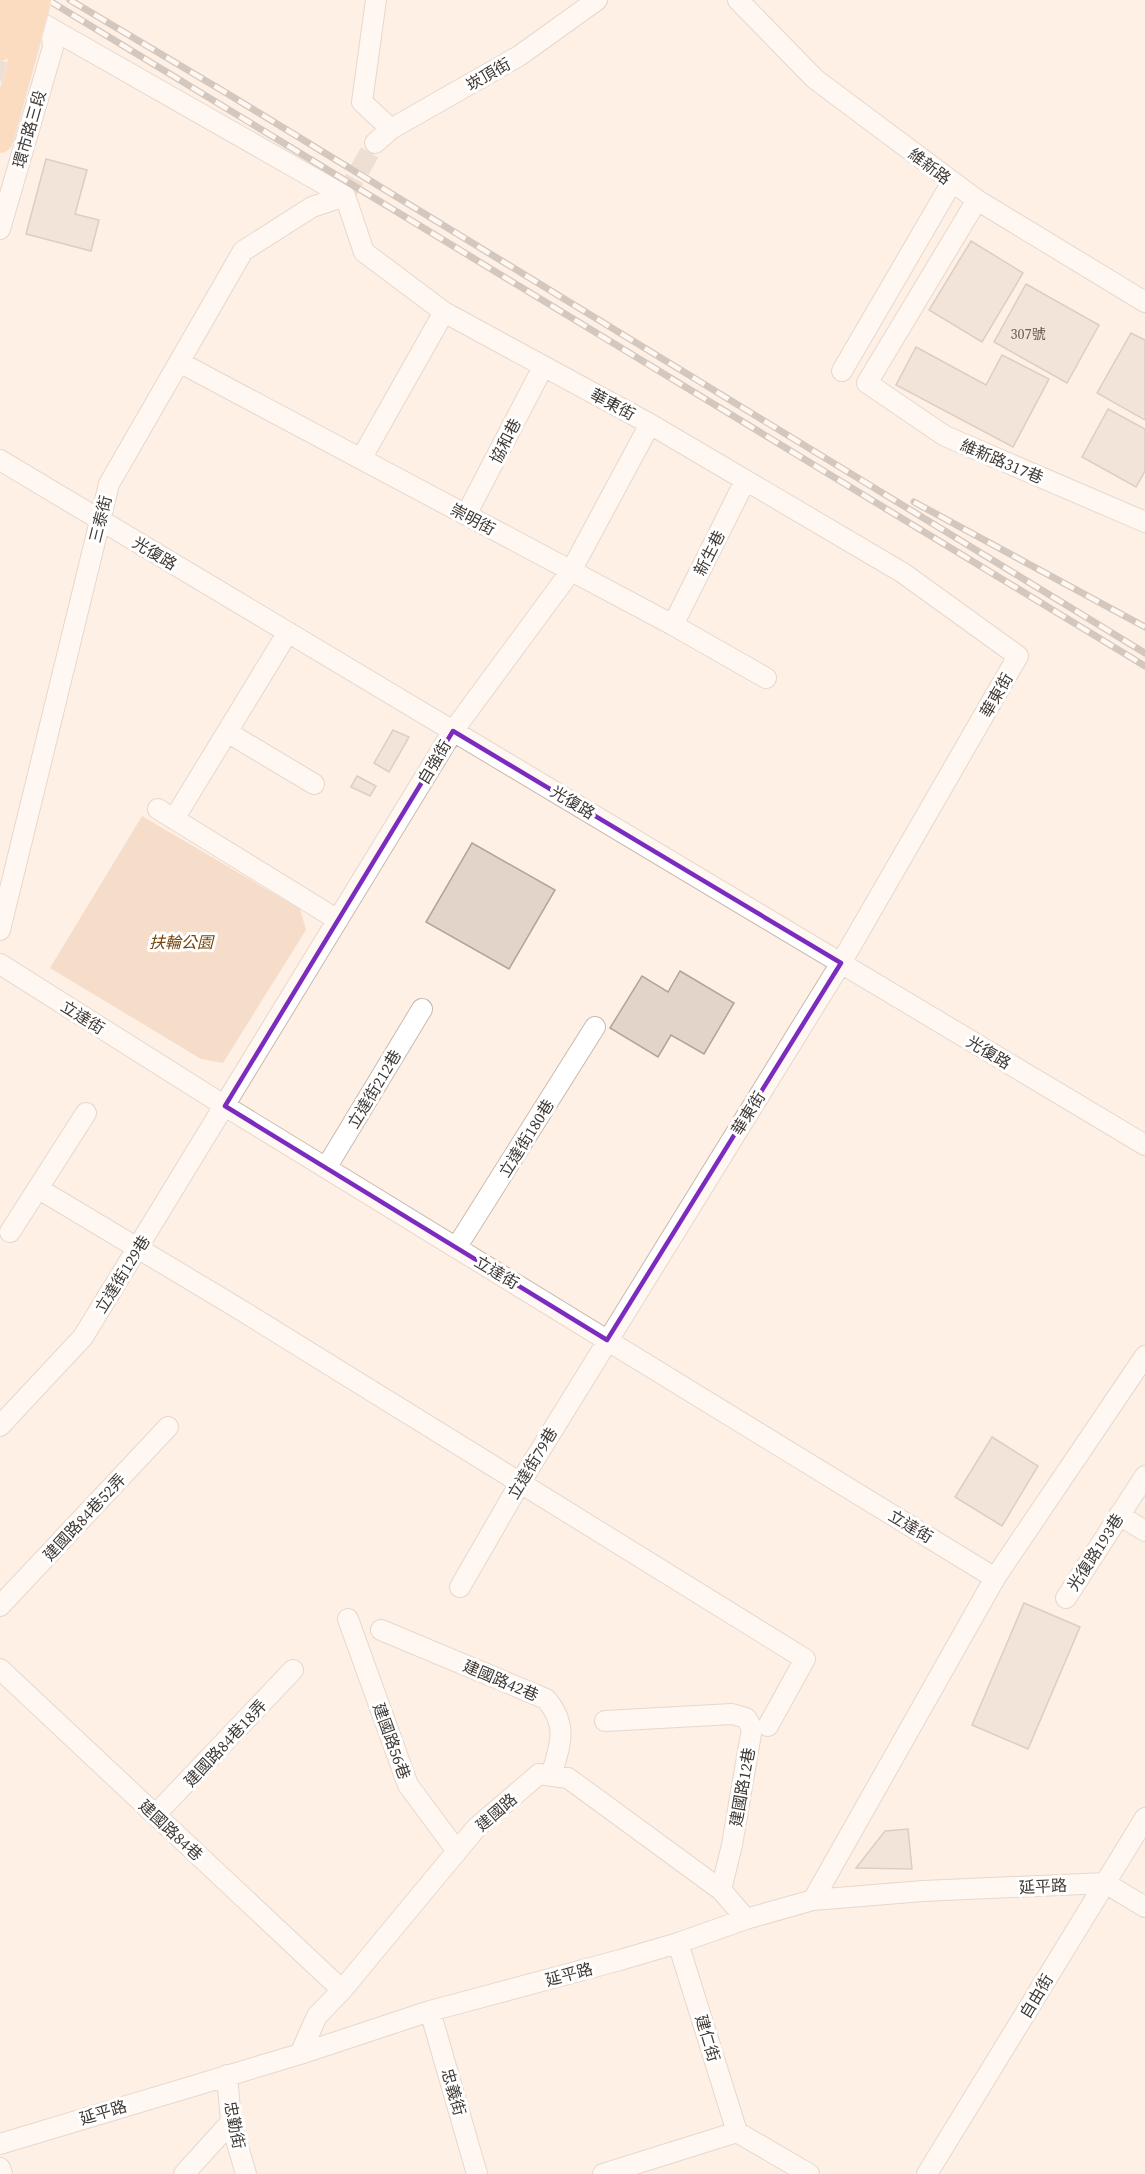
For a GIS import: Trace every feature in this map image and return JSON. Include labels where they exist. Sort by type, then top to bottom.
[{"type":"main road","points":[[0,48],[13,0]]},
{"type":"main road","points":[[0,140],[38,0]]},
{"type":"street","points":[[2,0],[52,38]]},
{"type":"street","points":[[376,0],[362,102],[391,129]]},
{"type":"street","name":"崁頂街","points":[[375,143],[391,129],[519,56],[597,0]]},
{"type":"street","name":"維新路","points":[[738,0],[815,79],[952,182],[977,200],[1145,302]]},
{"type":"street","points":[[0,14],[52,38],[345,196]]},
{"type":"street","name":"環市路三段","points":[[0,229],[52,38]]},
{"type":"street","points":[[842,371],[952,182]]},
{"type":"street","name":"華東街","points":[[345,196],[364,252],[444,312],[650,424],[903,573],[1018,656],[841,963],[607,1340]]},
{"type":"street","name":"三泰街","points":[[0,930],[109,484],[243,251],[312,207],[345,196]]},
{"type":"street","name":"維新路317巷","points":[[977,200],[867,383],[945,436],[1145,522]]},
{"type":"street","points":[[361,459],[444,312]]},
{"type":"street","name":"崇明街","points":[[179,362],[673,625],[766,678]]},
{"type":"street","name":"協和巷","points":[[466,515],[543,367]]},
{"type":"street","name":"自強街","points":[[225,1106],[453,731],[571,571],[650,424]]},
{"type":"street","name":"光復路","points":[[0,460],[1145,1145]]},
{"type":"street","name":"新生巷","points":[[673,625],[745,481]]},
{"type":"street","points":[[288,632],[228,732],[166,814],[338,920]]},
{"type":"street","points":[[228,732],[314,784]]},
{"type":"street","name":"立達街","points":[[0,964],[225,1106],[995,1578]]},
{"type":"street","name":"立達街212巷","points":[[326,1168],[422,1009]]},
{"type":"street","name":"立達街180巷","points":[[456,1248],[595,1027]]},
{"type":"street","name":"立達街129巷","points":[[0,1426],[82,1337],[225,1106]]},
{"type":"street","points":[[10,1232],[86,1113]]},
{"type":"street","points":[[39,1189],[805,1659],[768,1726]]},
{"type":"street","name":"立達街79巷","points":[[460,1587],[607,1340]]},
{"type":"street","points":[[813,1900],[995,1578],[1145,1356]]},
{"type":"street","name":"建國路84巷52弄","points":[[0,1606],[168,1427]]},
{"type":"street","name":"光復路193巷","points":[[1066,1598],[1145,1476]]},
{"type":"street","points":[[1119,1515],[1145,1531]]},
{"type":"street","name":"建國路56巷","points":[[348,1619],[408,1785],[458,1851]]},
{"type":"street","name":"建國路42巷","points":[[381,1630],[546,1699],[556,1710],[562,1737],[551,1776]]},
{"type":"street","name":"建國路84巷","points":[[0,1669],[342,1990]]},
{"type":"street","name":"建國路84巷18弄","points":[[155,1815],[293,1670]]},
{"type":"street","name":"建國路12巷","points":[[605,1721],[732,1714],[746,1718],[752,1728],[732,1845],[721,1890]]},
{"type":"street","name":"建國路","points":[[300,2054],[317,2016],[342,1990],[477,1827],[539,1774],[551,1776]]},
{"type":"street","points":[[551,1776],[568,1778],[721,1890],[746,1919]]},
{"type":"street","name":"自由街","points":[[927,2174],[1145,1818]]},
{"type":"street","points":[[1105,1883],[1145,1906]]},
{"type":"street","name":"延平路","points":[[0,2144],[300,2054],[430,2011],[678,1943],[746,1919],[813,1900],[923,1891],[1105,1883]]},
{"type":"street","name":"建仁街","points":[[678,1943],[737,2132]]},
{"type":"street","name":"忠義街","points":[[430,2011],[477,2174]]},
{"type":"street","name":"忠勤街","points":[[227,2075],[231,2122],[246,2174]]},
{"type":"street","points":[[184,2174],[231,2122]]},
{"type":"street","points":[[603,2174],[737,2132],[809,2174]]},
{"type":"street","points":[[0,2168],[2,2174]]},
{"type":"highlighted area","points":[[453,731],[841,963],[607,1340],[225,1106]]},
{"type":"green space","name":"扶輪公園","points":[[142,816],[300,909],[306,930],[223,1063],[201,1059],[50,968]]},
{"type":"building","points":[[46,159],[87,170],[75,214],[99,220],[91,251],[26,234]]},
{"type":"building","points":[[971,241],[1023,273],[982,342],[929,310]]},
{"type":"building","points":[[1026,284],[1099,325],[1067,383],[994,342]]},
{"type":"building","points":[[1131,333],[1145,340],[1145,420],[1097,393]]},
{"type":"building","points":[[916,347],[986,385],[1002,355],[1049,379],[1013,447],[896,385]]},
{"type":"building","points":[[1108,409],[1145,429],[1145,471],[1136,487],[1082,457]]},
{"type":"building","points":[[393,730],[409,737],[389,772],[374,763]]},
{"type":"building","points":[[357,776],[376,786],[370,796],[351,787]]},
{"type":"building","points":[[472,843],[555,890],[509,969],[426,922]]},
{"type":"building","points":[[680,971],[734,1003],[704,1054],[671,1035],[658,1057],[610,1028],[642,976],[668,992]]},
{"type":"building","points":[[992,1437],[1038,1466],[1002,1526],[955,1497]]},
{"type":"building","points":[[1024,1603],[1080,1627],[1028,1749],[972,1725]]},
{"type":"building","points":[[908,1829],[912,1869],[856,1868],[885,1831]]},
{"type":"tunnel","points":[[0,81],[13,34]]},
{"type":"tunnel","points":[[345,196],[375,143]]},
{"type":"railway","points":[[48,0],[1145,666]]},
{"type":"railway","points":[[70,0],[1145,653]]},
{"type":"railway","points":[[914,502],[1145,627]]}]
